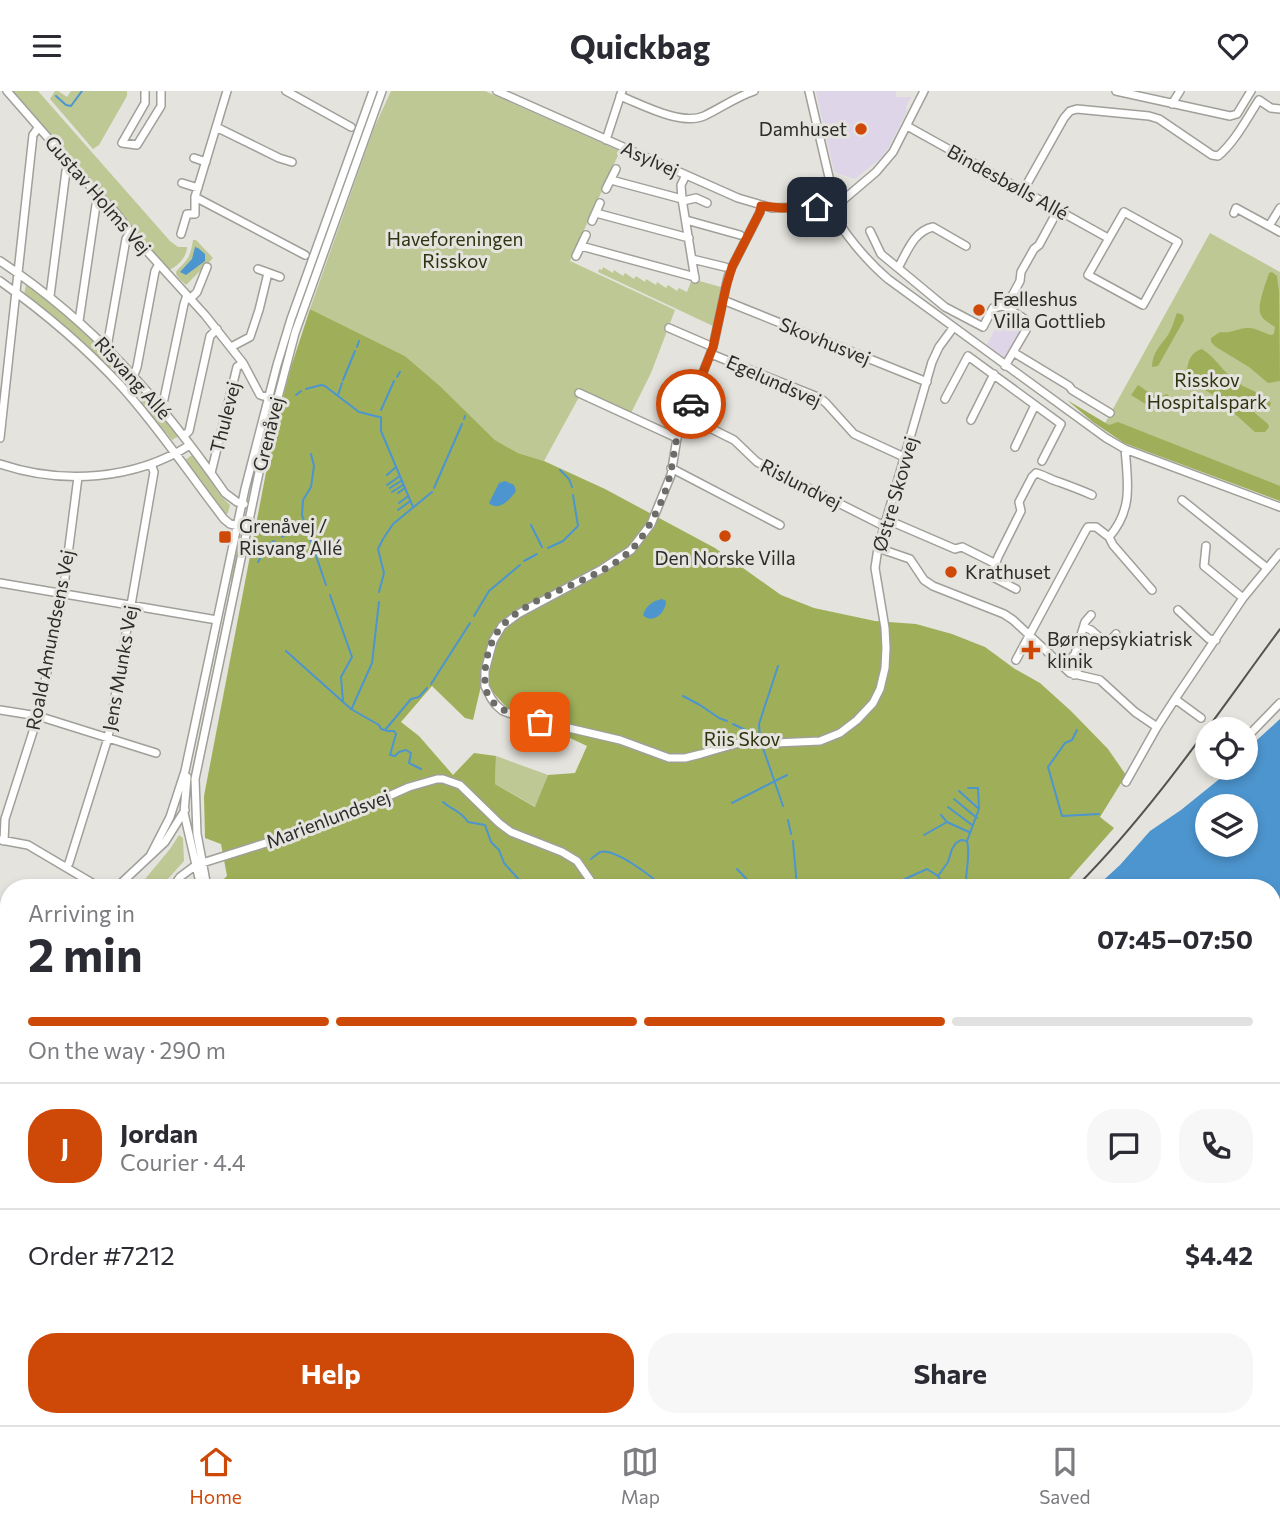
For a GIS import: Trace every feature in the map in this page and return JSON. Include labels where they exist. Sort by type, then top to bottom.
[{"type":"street","name":"Gustav Holms Vej","points":[[7,91],[217,329],[243,363],[260,395],[272,399]]},
{"type":"street","points":[[145,91],[145,103],[121,143],[138,145],[161,106],[161,91]]},
{"type":"street","points":[[181,234],[187,214],[195,214],[195,197],[218,107],[227,91]]},
{"type":"street","points":[[286,91],[351,127]]},
{"type":"street","name":"Grenåvej","points":[[194,787],[272,399],[291,319],[373,91]]},
{"type":"street","name":"Grenåvej","points":[[188,759],[242,504],[272,399],[382,91]]},
{"type":"street","name":"Asylvej","points":[[497,91],[761,206],[829,207],[839,197]]},
{"type":"street","points":[[606,139],[621,94],[668,114],[693,119],[754,91]]},
{"type":"street","points":[[809,91],[839,197],[842,226]]},
{"type":"street","points":[[808,207],[827,194],[839,197],[858,187],[885,163],[924,91]]},
{"type":"street","points":[[1116,91],[1235,116],[1251,91]]},
{"type":"street","points":[[1172,103],[1180,91]]},
{"type":"street","points":[[1023,191],[1070,111],[1077,109],[1149,116],[1212,155],[1218,156],[1259,100],[1271,108],[1280,109]]},
{"type":"street","name":"Bindesbølls Allé","points":[[907,126],[1108,238]]},
{"type":"street","points":[[0,438],[33,135],[38,128]]},
{"type":"street","points":[[212,132],[292,162]]},
{"type":"street","points":[[194,158],[206,162]]},
{"type":"street","points":[[50,296],[66,171],[71,164]]},
{"type":"street","points":[[607,189],[616,169]]},
{"type":"street","points":[[580,246],[695,278],[682,200],[681,185],[686,175]]},
{"type":"street","points":[[611,180],[682,200],[696,198],[706,203]]},
{"type":"street","points":[[182,183],[198,188]]},
{"type":"street","points":[[195,197],[305,255]]},
{"type":"street","points":[[825,197],[825,202],[837,221],[877,270],[1072,415],[1125,449],[1280,510]]},
{"type":"street","points":[[79,321],[96,205],[101,199]]},
{"type":"street","points":[[592,221],[600,203]]},
{"type":"street","points":[[761,206],[732,267],[712,350],[677,439],[671,468],[780,525]]},
{"type":"street","points":[[1234,213],[1236,208],[1280,232]]},
{"type":"street","points":[[1269,226],[1280,208]]},
{"type":"street","points":[[1006,307],[1020,281],[1021,272],[1058,210]]},
{"type":"street","points":[[1124,212],[1178,242],[1143,305],[1088,275],[1108,238],[1124,212]]},
{"type":"street","points":[[596,213],[689,238]]},
{"type":"street","points":[[686,220],[740,235]]},
{"type":"street","points":[[898,268],[917,235],[929,227],[965,246]]},
{"type":"street","points":[[870,231],[881,254],[945,307],[983,327],[993,308],[1002,306],[1026,320],[1026,330],[1005,366]]},
{"type":"street","points":[[107,347],[126,239],[131,232]]},
{"type":"street","points":[[576,256],[586,235]]},
{"type":"street","points":[[692,259],[725,267]]},
{"type":"street","name":"Risvang Allé","points":[[0,261],[50,296],[107,347],[160,406],[225,493],[230,498],[251,506]]},
{"type":"street","points":[[134,375],[155,271],[159,264]]},
{"type":"street","points":[[160,406],[164,399],[184,304],[197,292],[207,267]]},
{"type":"street","points":[[258,269],[280,278]]},
{"type":"street","points":[[231,347],[250,337],[268,273]]},
{"type":"street","name":"Risvang Allé","points":[[0,281],[57,325],[95,359],[138,406],[223,519],[237,526]]},
{"type":"street","name":"Skovhusvej","points":[[723,300],[927,382]]},
{"type":"street","name":"Egelundsvej","points":[[668,328],[820,398],[854,434],[904,457]]},
{"type":"street","name":"Østre Skovvej","points":[[671,468],[668,483],[651,524],[631,550],[602,569],[531,605],[502,626],[493,641],[485,671],[485,686],[491,698],[503,711],[517,716],[620,740],[669,758],[693,756],[742,743],[820,741],[839,733],[858,720],[873,703],[880,689],[887,648],[876,576],[878,548],[936,353],[953,328]]},
{"type":"street","points":[[184,436],[189,431],[210,336],[217,329]]},
{"type":"street","points":[[974,360],[981,348]]},
{"type":"street","points":[[1013,352],[1111,413]]},
{"type":"street","points":[[946,399],[968,356],[1061,424],[1042,461]]},
{"type":"street","name":"Thulevej","points":[[211,473],[237,367],[243,363]]},
{"type":"street","points":[[971,420],[993,374]]},
{"type":"street","points":[[579,393],[677,439]]},
{"type":"street","points":[[1015,447],[1035,405]]},
{"type":"street","name":"Rislundvej","points":[[686,416],[734,440],[757,462],[885,523],[956,549],[962,547],[996,563]]},
{"type":"street","points":[[0,464],[56,477],[114,474],[151,464],[190,445]]},
{"type":"street","points":[[1109,537],[1124,516],[1128,488],[1125,449]]},
{"type":"street","name":"Jens Munks Vej","points":[[66,867],[108,738],[154,472],[151,464]]},
{"type":"street","points":[[1016,589],[991,576],[1021,511],[1019,502],[1032,477],[1036,473],[1092,495]]},
{"type":"street","name":"Roald Amundsens Vej","points":[[2,840],[5,819],[38,716],[63,593],[78,477]]},
{"type":"street","points":[[1182,500],[1267,568]]},
{"type":"street","points":[[237,526],[247,528]]},
{"type":"street","points":[[1016,660],[1088,527],[1096,527],[1109,537],[1152,590]]},
{"type":"street","points":[[1206,546],[1204,566],[1243,598]]},
{"type":"street","points":[[878,548],[910,559],[924,580],[933,586],[1004,614],[1063,667],[1074,675],[1100,680],[1135,712],[1157,727]]},
{"type":"street","points":[[1126,782],[1175,699],[1243,598],[1280,553]]},
{"type":"street","points":[[0,583],[217,620]]},
{"type":"street","points":[[1178,610],[1209,639],[1216,640]]},
{"type":"street","points":[[1063,667],[1075,654],[1090,615]]},
{"type":"street","points":[[1084,627],[1091,629],[1107,644],[1116,634]]},
{"type":"street","points":[[1074,675],[1081,665]]},
{"type":"street","points":[[1175,699],[1201,717]]},
{"type":"street","points":[[1258,726],[1280,703]]},
{"type":"street","points":[[0,710],[38,716],[156,753]]},
{"type":"street","points":[[188,759],[184,813],[204,879]]},
{"type":"street","points":[[151,854],[170,817],[188,759]]},
{"type":"street","name":"Marienlundsvej","points":[[199,865],[337,819],[425,781],[437,779],[460,785],[511,832],[562,852],[577,861],[589,879]]},
{"type":"street","points":[[125,879],[164,842],[184,813],[194,787]]},
{"type":"street","points":[[194,787],[200,879]]},
{"type":"street","points":[[177,824],[181,822],[188,825]]},
{"type":"street","points":[[2,840],[28,845],[86,879]]},
{"type":"street","points":[[179,879],[199,865]]},
{"type":"shaded area","name":"Damhuset","points":[[816,91],[896,91],[896,97],[911,97],[889,147],[882,157],[855,179],[834,172]]},
{"type":"shaded area","points":[[1005,312],[1022,321],[1023,328],[1007,357],[1003,357],[986,346]]},
{"type":"green space","points":[[11,91],[38,91],[170,241],[178,247],[187,247],[179,264],[169,270]]},
{"type":"green space","points":[[55,91],[67,97],[71,91],[127,91],[127,96],[99,145],[93,149],[50,99]]},
{"type":"green space","name":"Haveforeningen Risskov","points":[[391,91],[485,91],[620,151],[570,261],[675,310],[651,373],[628,419],[579,397],[544,461],[518,453],[495,440],[405,356],[310,309],[374,128]]},
{"type":"green space","name":"Risskov Hospitalspark","points":[[1210,233],[1280,272],[1280,501],[1103,427]]},
{"type":"green space","points":[[193,240],[213,258],[186,285],[176,271],[189,256]]},
{"type":"green space","points":[[603,267],[623,276],[625,273],[634,279],[636,276],[645,282],[646,279],[656,285],[657,282],[666,288],[668,285],[677,291],[679,288],[687,292],[692,279],[721,287],[713,326],[598,272]]},
{"type":"green space","points":[[1269,273],[1277,276],[1279,292],[1280,381],[1268,383],[1249,367],[1216,347],[1211,338],[1220,332],[1245,328],[1274,334],[1275,327],[1263,319],[1260,311],[1264,289]]},
{"type":"green space","points":[[26,285],[78,327],[125,373],[119,378],[73,333],[24,294]]},
{"type":"green space","name":"Riis Skov","points":[[310,309],[405,356],[495,440],[518,453],[544,461],[605,489],[715,548],[781,595],[814,608],[875,621],[916,624],[985,647],[1040,683],[1108,749],[1126,775],[1100,817],[1114,828],[1069,879],[224,879],[227,876],[221,844],[205,838],[204,796],[273,436]],"holes":[[[432,686],[465,718],[473,720],[481,686],[491,690],[508,709],[587,746],[575,773],[548,775],[535,807],[495,784],[496,756],[474,753],[453,775],[419,736],[401,722]]]},
{"type":"green space","points":[[1177,313],[1183,315],[1184,320],[1158,366],[1152,367],[1155,354],[1169,333]]},
{"type":"green space","points":[[1202,349],[1234,380],[1271,403],[1268,410],[1263,411],[1251,406],[1249,408],[1268,424],[1265,432],[1255,432],[1215,396],[1187,376],[1190,359]]},
{"type":"green space","points":[[136,385],[179,436],[172,440],[130,389]]},
{"type":"green space","points":[[1138,385],[1155,395],[1167,394],[1167,403],[1163,406],[1153,399],[1147,405],[1131,395]]},
{"type":"green space","points":[[1067,400],[1109,425],[1118,422],[1280,486],[1280,501],[1124,443]]},
{"type":"green space","points":[[192,455],[230,505],[228,513],[224,515],[185,460]]},
{"type":"green space","points":[[237,538],[241,539],[190,791],[191,774],[231,584]]},
{"type":"green space","points":[[496,756],[548,775],[536,807],[495,784]]},
{"type":"green space","points":[[179,835],[183,838],[184,861],[168,879],[145,879]]},
{"type":"water","points":[[195,247],[205,254],[205,261],[186,275],[180,272],[192,259]]},
{"type":"water","points":[[505,481],[514,485],[516,491],[504,504],[492,505],[489,503],[499,483]]},
{"type":"water","points":[[662,599],[666,601],[664,610],[658,616],[650,619],[643,615],[650,604]]},
{"type":"water","points":[[1280,719],[1280,879],[1105,879],[1150,831],[1195,799],[1195,857],[1258,857],[1258,794],[1201,794],[1218,780],[1258,780],[1258,739]]},
{"type":"waterway","points":[[56,96],[71,106],[82,91]]},
{"type":"waterway","points":[[357,347],[359,341]]},
{"type":"waterway","points":[[343,380],[355,351]]},
{"type":"waterway","points":[[397,377],[400,372]]},
{"type":"waterway","points":[[381,410],[394,381]]},
{"type":"waterway","points":[[338,395],[342,383]]},
{"type":"waterway","points":[[306,389],[325,386],[359,412],[379,417]]},
{"type":"waterway","points":[[296,395],[301,391]]},
{"type":"waterway","points":[[381,417],[381,431],[413,507]]},
{"type":"waterway","points":[[434,488],[462,424]]},
{"type":"waterway","points":[[311,454],[314,466],[311,487],[303,500],[302,515],[326,585]]},
{"type":"waterway","points":[[387,475],[396,467]]},
{"type":"waterway","points":[[560,470],[569,479],[572,487]]},
{"type":"waterway","points":[[387,485],[400,476]]},
{"type":"waterway","points":[[390,488],[401,481]]},
{"type":"waterway","points":[[392,492],[403,485]]},
{"type":"waterway","points":[[398,493],[405,488]]},
{"type":"waterway","points":[[379,592],[384,573],[378,549],[383,539],[393,524],[432,492]]},
{"type":"waterway","points":[[548,548],[563,541],[578,526],[573,495]]},
{"type":"waterway","points":[[399,503],[407,497]]},
{"type":"waterway","points":[[398,510],[409,502]]},
{"type":"waterway","points":[[282,537],[304,522]]},
{"type":"waterway","points":[[531,525],[542,547]]},
{"type":"waterway","points":[[258,562],[265,547],[274,541]]},
{"type":"waterway","points":[[524,561],[537,554]]},
{"type":"waterway","points":[[474,616],[489,591],[520,565]]},
{"type":"waterway","points":[[330,595],[352,657],[341,677],[343,701]]},
{"type":"waterway","points":[[352,708],[372,663],[379,602]]},
{"type":"waterway","points":[[431,684],[470,623]]},
{"type":"waterway","points":[[286,651],[351,709],[379,725],[381,729],[394,731],[396,734],[390,755],[395,756],[406,750],[411,753],[409,763],[421,769]]},
{"type":"waterway","points":[[733,724],[760,737],[759,724],[778,666]]},
{"type":"waterway","points":[[385,730],[411,699],[419,697],[427,688]]},
{"type":"waterway","points":[[683,696],[727,721]]},
{"type":"waterway","points":[[1077,730],[1072,740],[1065,743],[1048,767],[1062,816],[1099,814]]},
{"type":"waterway","points":[[763,748],[783,806]]},
{"type":"waterway","points":[[732,803],[787,775]]},
{"type":"waterway","points":[[967,841],[979,809],[978,788],[968,788]]},
{"type":"waterway","points":[[959,791],[979,809]]},
{"type":"waterway","points":[[954,799],[977,818]]},
{"type":"waterway","points":[[443,802],[468,822],[485,825],[491,842],[518,879]]},
{"type":"waterway","points":[[948,807],[972,825]]},
{"type":"waterway","points":[[941,815],[947,822],[969,832]]},
{"type":"waterway","points":[[788,820],[791,834]]},
{"type":"waterway","points":[[924,835],[947,822]]},
{"type":"waterway","points":[[938,876],[948,862],[952,849],[961,840],[967,841],[966,879]]},
{"type":"waterway","points":[[793,841],[796,879]]},
{"type":"waterway","points":[[591,859],[600,852],[615,854],[653,879]]},
{"type":"waterway","points":[[737,869],[746,879]]},
{"type":"waterway","points":[[905,879],[927,869],[940,879]]},
{"type":"tram line","points":[[1083,879],[1157,795],[1280,629]]},
{"type":"way so far","points":[[540,722],[503,711],[491,698],[485,686],[485,671],[493,641],[502,626],[531,605],[615,562],[631,550],[651,524],[671,475],[677,439],[691,404]]},
{"type":"place","name":"Damhuset","points":[[861,129]]},
{"type":"place","name":"Fælleshus Villa Gottlieb","points":[[979,310]]},
{"type":"place","name":"Den Norske Villa","points":[[725,536]]},
{"type":"place","name":"Grenåvej / Risvang Allé","points":[[225,537]]},
{"type":"place","name":"Krathuset","points":[[951,572]]},
{"type":"place","name":"Børnepsykiatrisk klinik","points":[[1031,650]]},
{"type":"route","points":[[691,404],[713,347],[732,267],[761,206],[817,207]]}]
